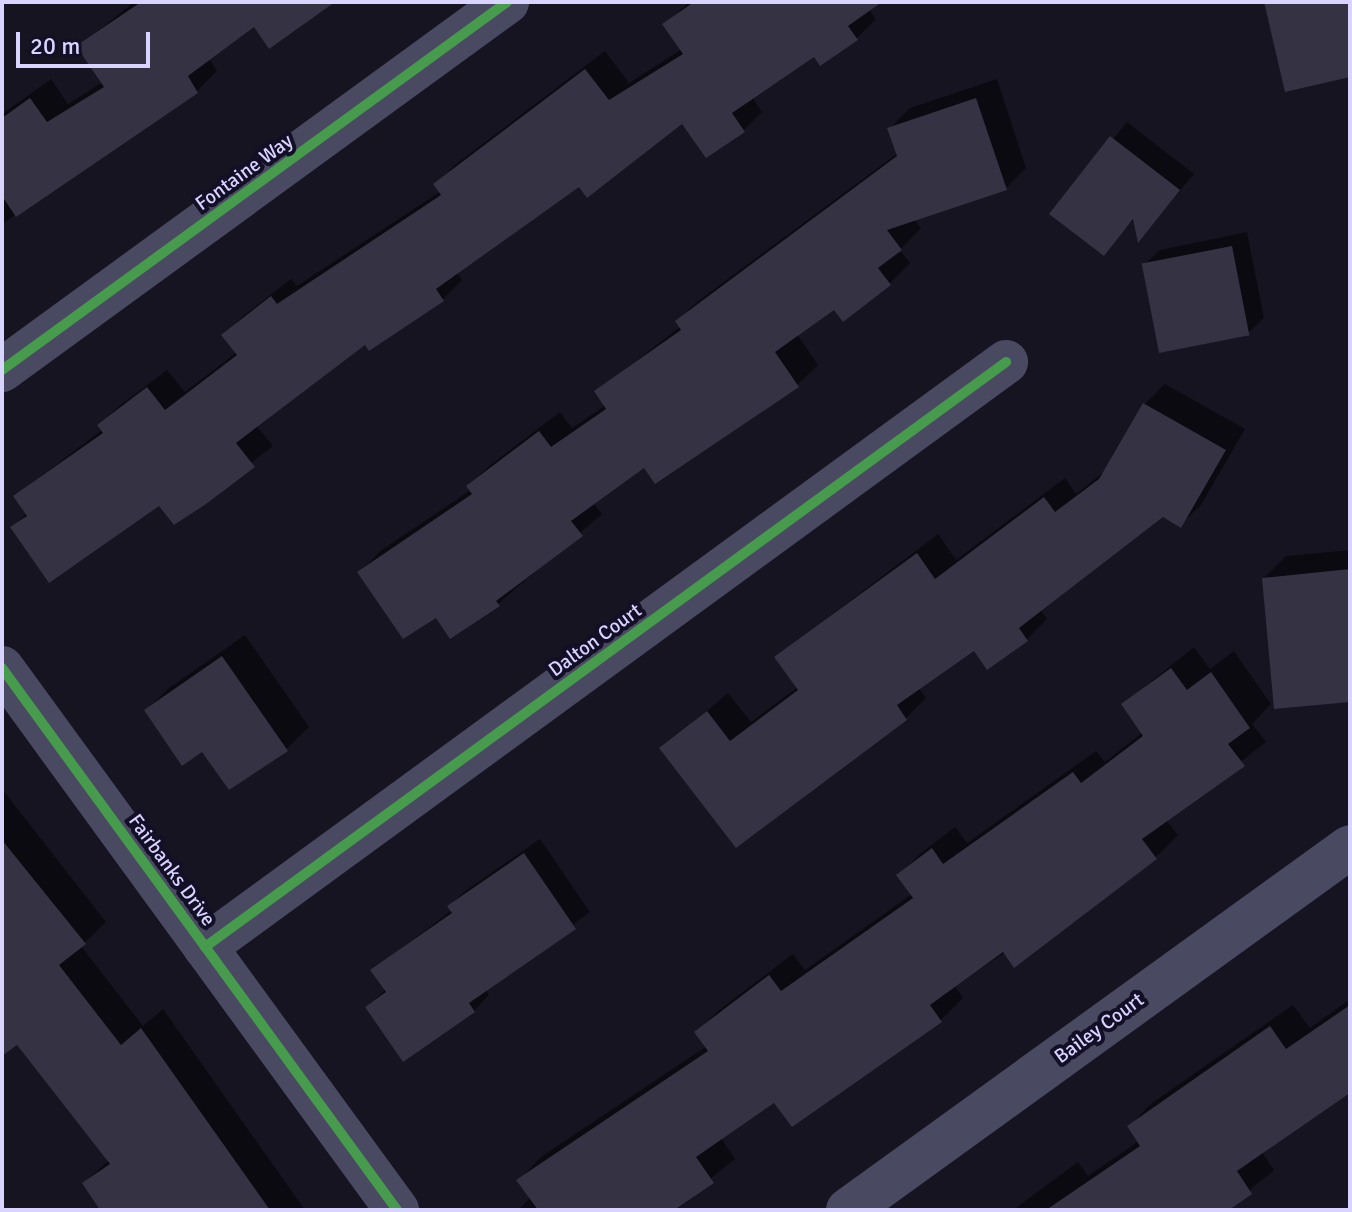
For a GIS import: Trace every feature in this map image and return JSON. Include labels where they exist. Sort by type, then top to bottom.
[{"type":"street","name":"Fontaine Way","points":[[2,370],[507,2]]},
{"type":"street","name":"Dalton Court","points":[[205,947],[1006,362]]},
{"type":"street","name":"Fairbanks Drive","points":[[2,668],[397,1210]]},
{"type":"street","name":"Bailey Court","points":[[848,1210],[1350,847]]},
{"type":"building","points":[[141,2],[335,2],[269,49],[254,27],[188,76],[198,93],[16,217],[2,196],[2,118],[30,98],[47,122],[104,87],[76,46]]},
{"type":"building","points":[[694,2],[882,2],[848,26],[858,40],[820,66],[814,57],[732,113],[745,132],[706,158],[682,124],[587,198],[579,187],[436,289],[444,301],[369,351],[365,345],[236,443],[255,467],[206,504],[174,525],[159,506],[49,583],[10,527],[27,516],[13,496],[103,433],[97,425],[147,387],[165,410],[237,355],[221,335],[271,296],[277,304],[441,195],[433,184],[585,69],[609,100],[683,54],[662,24]]},
{"type":"building","points":[[1264,2],[1350,2],[1350,77],[1285,92]]},
{"type":"building","points":[[976,98],[1007,190],[887,230],[902,250],[878,268],[891,285],[843,322],[834,310],[775,352],[799,387],[655,484],[644,468],[571,521],[583,536],[496,601],[500,606],[450,639],[436,618],[403,639],[357,572],[472,494],[466,486],[539,431],[551,447],[606,409],[594,391],[681,330],[675,321],[897,156],[887,128]]},
{"type":"building","points":[[1110,136],[1180,190],[1138,243],[1133,219],[1104,256],[1049,214]]},
{"type":"building","points":[[1232,246],[1249,335],[1159,353],[1142,264]]},
{"type":"building","points":[[1143,403],[1226,450],[1181,528],[1163,517],[1019,628],[1028,641],[987,670],[974,651],[897,705],[907,720],[736,848],[659,748],[707,711],[730,741],[798,690],[774,657],[917,553],[935,579],[1044,497],[1055,512],[1099,479]]},
{"type":"building","points":[[1350,569],[1350,702],[1274,709],[1262,578]]},
{"type":"building","points":[[222,656],[288,751],[229,790],[202,752],[182,766],[144,710]]},
{"type":"building","points":[[1171,668],[1187,690],[1211,672],[1250,728],[1228,744],[1245,766],[1142,839],[1157,859],[1014,968],[1003,952],[930,1005],[942,1022],[792,1127],[774,1103],[696,1157],[714,1183],[674,1210],[538,1210],[516,1180],[708,1051],[694,1032],[769,975],[781,991],[913,898],[896,875],[932,848],[943,864],[1073,772],[1081,783],[1143,736],[1121,704]]},
{"type":"building","points":[[2,840],[86,944],[59,965],[121,1045],[141,1028],[270,1210],[100,1210],[82,1183],[110,1164],[17,1045],[2,1056]]},
{"type":"building","points":[[524,853],[576,929],[469,1003],[475,1012],[403,1062],[365,1007],[386,992],[370,970],[452,913],[447,906]]},
{"type":"building","points":[[1350,1005],[1350,1093],[1237,1171],[1252,1194],[1229,1210],[1046,1210],[1140,1146],[1127,1126],[1270,1026],[1286,1049]]},
{"type":"cycle path","points":[[2,370],[507,2]]},
{"type":"cycle path","points":[[205,947],[1006,362]]},
{"type":"cycle path","points":[[2,668],[397,1210]]}]
